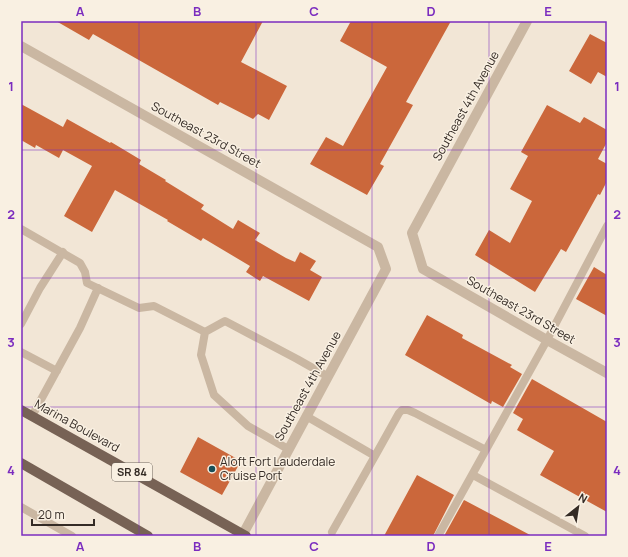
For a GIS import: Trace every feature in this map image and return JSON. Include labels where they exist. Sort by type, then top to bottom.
[{"type":"main road","name":"Marina Boulevard","points":[[21,410],[243,536]]},
{"type":"main road","points":[[21,463],[148,536]]},
{"type":"street","name":"Southeast 4th Avenue","points":[[423,269],[412,233],[527,21]]},
{"type":"street","name":"Southeast 23rd Street","points":[[21,46],[378,247]]},
{"type":"street","name":"Southeast 4th Avenue","points":[[243,536],[327,376],[386,269],[378,247]]},
{"type":"street","name":"Southeast 23rd Street","points":[[423,269],[607,373]]},
{"type":"lane","points":[[438,536],[547,340],[607,226]]},
{"type":"lane","points":[[21,228],[80,263],[85,272],[88,283],[139,308],[154,306],[206,332]]},
{"type":"lane","points":[[21,324],[40,288],[63,252]]},
{"type":"lane","points":[[32,416],[80,328],[98,288]]},
{"type":"lane","points":[[288,449],[248,426],[214,395],[201,355],[206,332],[225,321],[327,376]]},
{"type":"lane","points":[[21,352],[57,371]]},
{"type":"lane","points":[[332,532],[402,410],[408,410],[415,413],[486,450]]},
{"type":"lane","points":[[306,416],[375,456]]},
{"type":"lane","points":[[473,475],[585,536]]},
{"type":"lane","points":[[21,508],[72,536]]},
{"type":"building","points":[[56,21],[263,21],[241,62],[287,86],[269,120],[258,114],[253,119],[220,102],[218,105],[93,34],[89,40]]},
{"type":"building","points":[[351,21],[451,21],[406,102],[413,105],[380,164],[384,166],[367,195],[310,164],[326,137],[343,146],[387,67],[340,41]]},
{"type":"building","points":[[590,34],[607,43],[607,77],[598,72],[591,84],[569,71]]},
{"type":"building","points":[[21,104],[63,127],[67,119],[110,143],[111,142],[141,160],[139,164],[204,205],[201,209],[233,229],[238,220],[260,233],[255,240],[286,258],[295,262],[300,252],[316,261],[310,270],[322,277],[309,301],[263,276],[260,281],[246,272],[250,266],[203,238],[201,241],[167,221],[168,220],[115,190],[92,232],[64,216],[92,166],[63,150],[59,158],[36,145],[35,148],[21,140]]},
{"type":"building","points":[[547,105],[580,123],[584,117],[607,130],[607,142],[598,159],[607,164],[607,181],[600,195],[598,194],[566,252],[561,249],[535,292],[475,255],[489,230],[510,243],[532,201],[510,189],[528,156],[521,152]]},
{"type":"building","points":[[594,267],[607,275],[607,316],[576,299]]},
{"type":"building","points":[[427,315],[463,335],[462,338],[512,365],[510,367],[522,374],[503,407],[492,401],[491,404],[405,355]]},
{"type":"building","points":[[532,379],[607,422],[607,512],[540,475],[554,451],[517,430],[523,419],[513,413]]},
{"type":"building","points":[[198,437],[241,461],[222,495],[180,472]]},
{"type":"building","points":[[417,475],[454,495],[433,536],[384,536]]},
{"type":"building","points":[[464,500],[466,501],[532,536],[444,536]]},
{"type":"place","name":"Aloft Fort Lauderdale Cruise Port","points":[[212,469]]}]
